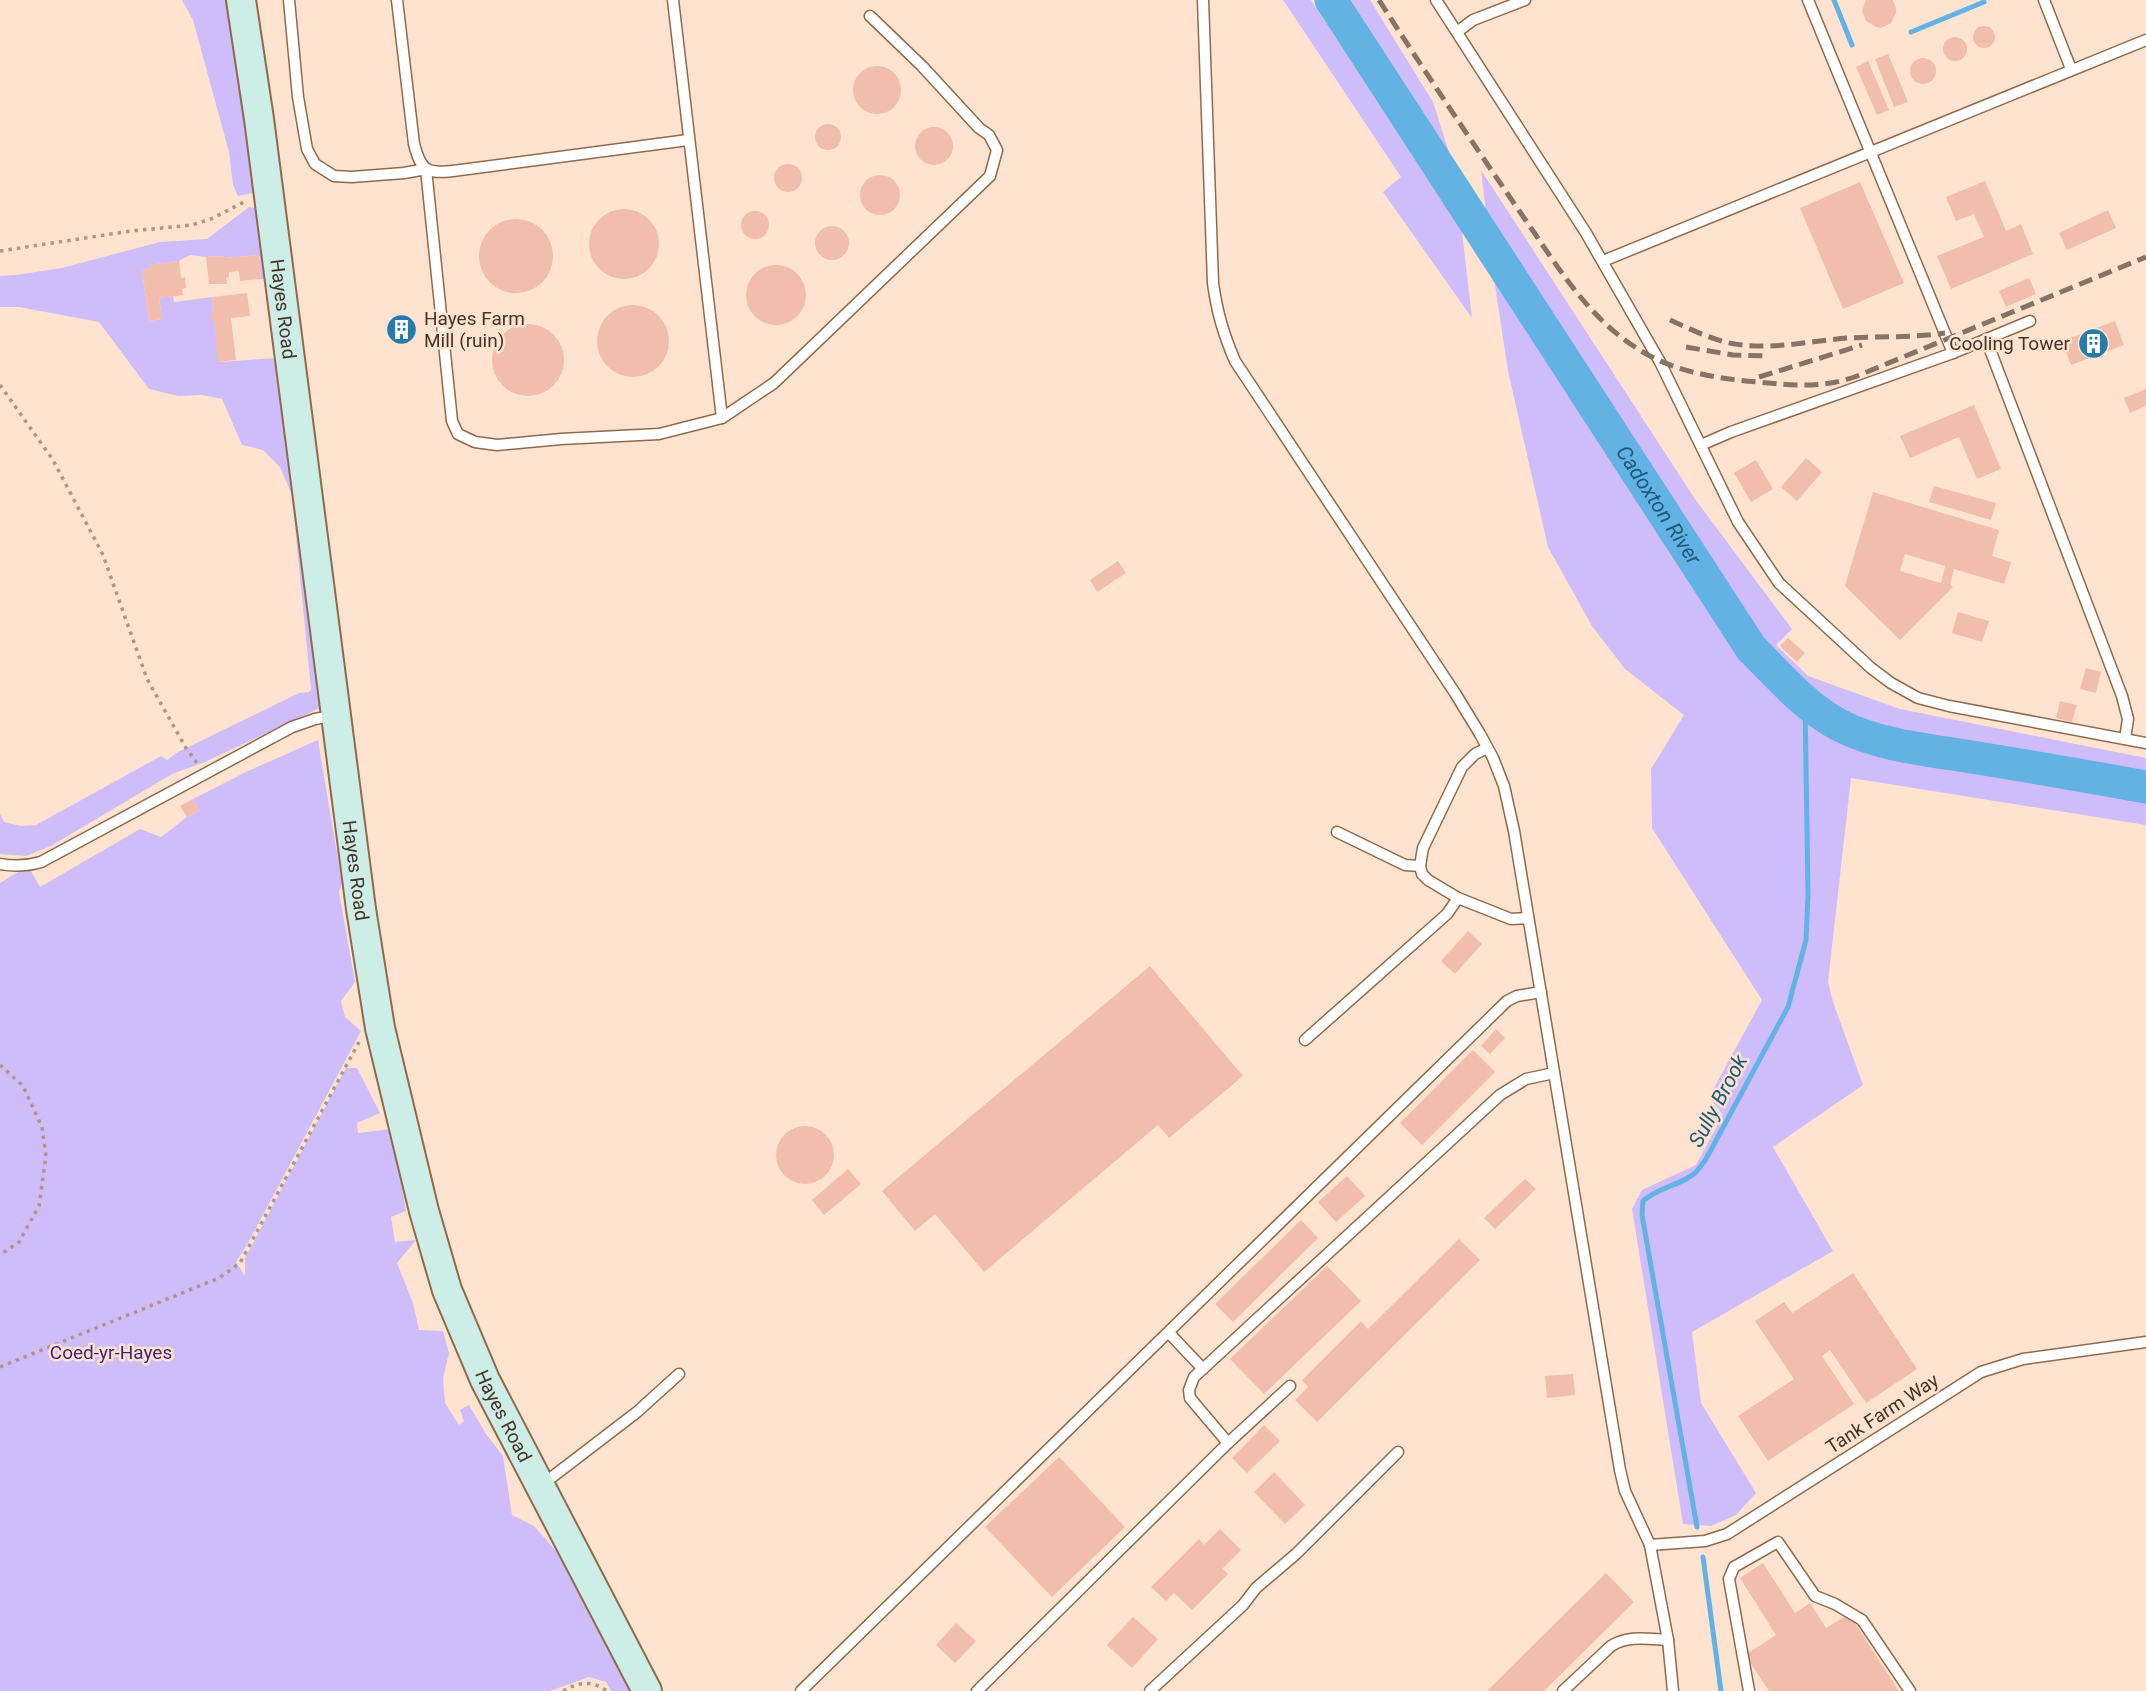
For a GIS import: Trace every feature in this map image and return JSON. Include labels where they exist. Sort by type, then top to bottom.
[{"type":"street","name":"Hayes Road","points":[[241,0],[360,909],[380,1028],[424,1211],[447,1290],[485,1380],[647,1691]]},
{"type":"lane","points":[[289,0],[300,110],[307,149],[315,164],[334,176],[352,177],[426,169]]},
{"type":"lane","points":[[397,0],[414,144],[418,159],[426,169],[434,173],[688,140]]},
{"type":"lane","points":[[673,0],[722,418]]},
{"type":"lane","points":[[1203,0],[1213,282],[1217,314],[1224,337],[1235,361],[1447,681],[1488,748],[1504,786],[1620,1470],[1625,1490],[1650,1545],[1668,1640],[1673,1691]]},
{"type":"lane","points":[[1436,0],[1603,261],[1660,362],[1738,522],[1779,583],[1871,668],[1891,683],[1919,698],[2146,743]]},
{"type":"lane","points":[[1457,32],[1473,20],[1525,0]]},
{"type":"lane","points":[[1808,0],[1953,353]]},
{"type":"lane","points":[[2044,0],[2071,69]]},
{"type":"lane","points":[[426,169],[452,421],[458,434],[475,442],[497,445],[659,434],[722,418],[775,383],[990,176],[997,150],[989,135],[979,128],[922,66],[870,16]]},
{"type":"lane","points":[[1603,261],[2146,40]]},
{"type":"lane","points":[[1701,445],[1953,353],[2030,321]]},
{"type":"lane","points":[[1986,340],[2122,696],[2127,719],[2125,739]]},
{"type":"lane","points":[[0,864],[28,866],[41,862],[292,727],[336,715]]},
{"type":"lane","points":[[1488,748],[1475,754],[1462,767],[1423,848],[1420,866],[1427,880],[1458,898],[1511,919],[1528,918]]},
{"type":"lane","points":[[1337,832],[1405,865],[1420,866]]},
{"type":"lane","points":[[1305,1040],[1447,914],[1458,898]]},
{"type":"lane","points":[[801,1691],[1507,1001],[1517,996],[1541,992]]},
{"type":"lane","points":[[1228,1443],[1191,1398],[1191,1383],[1203,1369],[1500,1095],[1526,1079],[1554,1073]]},
{"type":"lane","points":[[1169,1333],[1203,1369]]},
{"type":"lane","name":"Tank Farm Way","points":[[1650,1545],[1705,1541],[1727,1534],[1981,1372],[2023,1359],[2146,1342]]},
{"type":"lane","points":[[540,1486],[637,1412],[679,1374]]},
{"type":"lane","points":[[977,1691],[1228,1443],[1290,1386]]},
{"type":"lane","points":[[1150,1691],[1242,1605],[1256,1588],[1296,1554],[1398,1452]]},
{"type":"lane","points":[[1749,1691],[1729,1579],[1734,1567],[1778,1542],[1815,1596],[1862,1620],[1910,1691]]},
{"type":"lane","points":[[1563,1691],[1619,1641],[1668,1640]]},
{"type":"path","points":[[0,251],[131,231],[192,225],[211,219],[243,201],[269,199]]},
{"type":"path","points":[[0,385],[53,460],[103,555],[147,678],[186,748],[205,774]]},
{"type":"path","points":[[0,1367],[219,1278],[240,1263],[363,1033],[380,1028]]},
{"type":"path","points":[[0,1065],[23,1086],[42,1127],[46,1156],[39,1206],[19,1242],[0,1255]]},
{"type":"path","points":[[563,1691],[574,1685],[590,1682],[607,1691]]},
{"type":"green space","points":[[182,0],[226,0],[228,12],[233,12],[259,194],[238,196],[233,185],[229,152],[193,20]]},
{"type":"green space","points":[[1283,0],[1311,0],[1462,232],[1472,318],[1383,192],[1401,177]]},
{"type":"green space","points":[[1351,0],[1370,0],[1433,102],[1449,152]]},
{"type":"green space","points":[[1481,170],[1695,499],[1792,629],[1776,645],[1808,676],[1900,709],[2146,758],[2146,825],[1851,778],[1828,982],[1863,1085],[1773,1147],[1833,1251],[1692,1332],[1701,1403],[1756,1493],[1736,1515],[1711,1526],[1683,1524],[1632,1209],[1642,1190],[1696,1165],[1723,1115],[1709,1097],[1762,1000],[1652,828],[1651,769],[1684,715],[1625,669],[1592,626],[1548,547],[1508,371]]},
{"type":"green space","points":[[249,207],[260,209],[269,279],[261,279],[259,255],[225,258],[190,255],[179,261],[149,265],[149,269],[142,270],[149,321],[162,319],[159,298],[173,296],[174,302],[212,297],[211,320],[214,320],[219,362],[277,358],[324,706],[205,762],[172,774],[51,846],[26,856],[0,854],[0,814],[4,822],[21,826],[36,825],[161,756],[167,760],[178,752],[311,689],[292,495],[280,467],[263,450],[242,445],[222,399],[202,395],[178,396],[149,389],[99,322],[19,307],[0,307],[0,276],[62,268],[160,242],[207,239]]},
{"type":"green space","name":"Coed-yr-Hayes","points":[[318,740],[342,883],[339,892],[355,982],[341,1001],[345,1017],[361,1031],[236,1262],[245,1276],[245,1258],[346,1068],[357,1068],[380,1113],[357,1123],[358,1133],[391,1129],[406,1211],[391,1217],[395,1242],[416,1240],[397,1263],[413,1303],[419,1330],[443,1331],[449,1353],[443,1378],[445,1403],[459,1425],[464,1421],[460,1410],[469,1405],[503,1456],[512,1515],[534,1526],[573,1570],[604,1639],[632,1691],[611,1691],[606,1682],[589,1677],[550,1691],[0,1691],[0,883],[28,866],[40,887],[140,829],[161,837],[199,811],[193,799]]},
{"type":"building","points":[[1866,0],[1893,0],[1896,13],[1891,23],[1881,28],[1866,21],[1862,11]]},
{"type":"building","points":[[1984,26],[1992,29],[1995,37],[1992,45],[1984,48],[1976,45],[1973,37],[1976,29]]},
{"type":"building","points":[[1955,37],[1963,41],[1967,49],[1963,57],[1955,61],[1947,57],[1943,49],[1947,41]]},
{"type":"building","points":[[1888,54],[1908,102],[1894,107],[1875,59]]},
{"type":"building","points":[[1923,58],[1932,62],[1936,71],[1932,80],[1923,84],[1914,80],[1910,71],[1914,62]]},
{"type":"building","points":[[1868,61],[1889,110],[1877,115],[1856,67]]},
{"type":"building","points":[[877,66],[894,73],[901,90],[894,107],[877,114],[860,107],[853,90],[860,73]]},
{"type":"building","points":[[828,124],[837,128],[841,137],[837,146],[828,150],[819,146],[815,137],[819,128]]},
{"type":"building","points":[[934,127],[948,132],[953,146],[948,160],[934,165],[920,160],[915,146],[920,132]]},
{"type":"building","points":[[788,164],[798,168],[802,178],[798,188],[788,192],[778,188],[774,178],[778,168]]},
{"type":"building","points":[[880,175],[888,176],[894,181],[899,187],[899,203],[894,209],[888,214],[880,215],[872,214],[866,209],[861,203],[860,195],[861,187],[866,181],[872,176]]},
{"type":"building","points":[[1985,181],[2006,231],[2021,224],[2033,254],[1951,289],[1937,256],[1984,237],[1974,214],[1956,221],[1946,197]]},
{"type":"building","points":[[1860,182],[1904,283],[1843,309],[1800,208]]},
{"type":"building","points":[[624,209],[649,219],[659,244],[649,269],[624,279],[599,269],[589,244],[599,219]]},
{"type":"building","points":[[2108,210],[2116,228],[2067,250],[2059,233]]},
{"type":"building","points":[[755,211],[765,215],[769,225],[765,235],[755,239],[745,235],[741,225],[745,215]]},
{"type":"building","points":[[516,219],[537,225],[547,235],[553,256],[547,277],[537,287],[516,293],[495,287],[485,277],[479,256],[485,235],[495,225]]},
{"type":"building","points":[[832,226],[844,231],[849,243],[844,255],[832,260],[820,255],[815,243],[820,231]]},
{"type":"building","points":[[259,255],[261,279],[240,281],[239,271],[229,272],[227,284],[209,284],[206,257]]},
{"type":"building","points":[[179,261],[181,278],[185,277],[186,288],[182,289],[183,295],[159,298],[162,319],[149,321],[142,270],[149,269],[148,265]]},
{"type":"building","points":[[776,265],[793,270],[801,278],[806,295],[801,312],[793,320],[776,325],[759,320],[751,312],[746,295],[751,278],[759,270]]},
{"type":"building","points":[[2029,278],[2036,294],[2006,307],[1999,291]]},
{"type":"building","points":[[247,293],[250,316],[231,318],[236,360],[218,362],[214,320],[211,321],[210,314],[213,314],[212,297]]},
{"type":"building","points":[[633,305],[653,311],[663,321],[669,341],[663,361],[653,371],[633,377],[613,371],[603,361],[597,341],[603,321],[613,311]]},
{"type":"building","name":"Hayes Farm Mill (ruin)","points":[[401,319],[408,322],[411,329],[408,336],[401,339],[394,336],[391,329],[394,322]]},
{"type":"building","name":"Cooling Tower","points":[[2115,321],[2124,345],[2071,365],[2062,341]]},
{"type":"building","points":[[528,324],[548,330],[558,340],[564,360],[558,380],[548,390],[528,396],[508,390],[498,380],[492,360],[498,340],[508,330]]},
{"type":"building","points":[[2146,389],[2146,406],[2130,413],[2124,398]]},
{"type":"building","points":[[1974,405],[2001,469],[1977,479],[1959,437],[1910,458],[1900,436]]},
{"type":"building","points":[[1806,458],[1822,472],[1797,501],[1781,487]]},
{"type":"building","points":[[1756,460],[1773,489],[1751,502],[1734,473]]},
{"type":"building","points":[[1934,486],[1996,503],[1991,520],[1929,502]]},
{"type":"building","points":[[1873,492],[1999,530],[1992,556],[2011,562],[2004,584],[1954,569],[1950,585],[1953,587],[1900,640],[1845,586]],"holes":[[[1905,554],[1945,566],[1941,583],[1900,571]]]},
{"type":"building","points":[[1118,561],[1126,573],[1097,592],[1090,580]]},
{"type":"building","points":[[1958,612],[1989,621],[1982,642],[1952,633]]},
{"type":"building","points":[[1788,638],[1805,653],[1797,662],[1780,646]]},
{"type":"building","points":[[2086,668],[2101,672],[2096,693],[2080,689]]},
{"type":"building","points":[[2060,701],[2077,705],[2072,722],[2056,718]]},
{"type":"building","points":[[193,799],[199,811],[187,817],[180,806]]},
{"type":"building","points":[[1468,931],[1482,944],[1455,974],[1441,961]]},
{"type":"building","points":[[1150,966],[1243,1076],[1169,1138],[1158,1125],[984,1272],[935,1214],[915,1231],[882,1191]]},
{"type":"building","points":[[1496,1029],[1505,1038],[1490,1054],[1481,1046]]},
{"type":"building","points":[[1473,1050],[1495,1072],[1422,1145],[1400,1123]]},
{"type":"building","points":[[805,1126],[821,1131],[829,1139],[834,1155],[829,1171],[821,1179],[805,1184],[789,1179],[781,1171],[776,1155],[781,1139],[789,1131]]},
{"type":"building","points":[[848,1169],[861,1184],[824,1215],[812,1200]]},
{"type":"building","points":[[1347,1176],[1365,1196],[1336,1222],[1318,1202]]},
{"type":"building","points":[[1525,1179],[1536,1189],[1495,1229],[1484,1218]]},
{"type":"building","points":[[1301,1220],[1318,1238],[1233,1322],[1215,1304]]},
{"type":"building","points":[[1459,1239],[1480,1260],[1317,1422],[1295,1400],[1308,1387],[1302,1380],[1361,1321],[1368,1329]]},
{"type":"building","points":[[1327,1266],[1361,1301],[1264,1394],[1230,1359]]},
{"type":"building","points":[[1853,1273],[1917,1369],[1866,1403],[1830,1350],[1822,1356],[1854,1404],[1768,1461],[1738,1416],[1794,1379],[1755,1321],[1784,1302],[1792,1313]]},
{"type":"building","points":[[1573,1374],[1575,1395],[1547,1398],[1545,1376]]},
{"type":"building","points":[[1264,1425],[1280,1441],[1247,1473],[1232,1458]]},
{"type":"building","points":[[1059,1457],[1125,1527],[1052,1597],[985,1527]]},
{"type":"building","points":[[1274,1472],[1305,1505],[1285,1524],[1254,1492]]},
{"type":"building","points":[[1220,1529],[1241,1550],[1222,1569],[1228,1574],[1192,1610],[1174,1593],[1166,1601],[1151,1587],[1199,1539],[1204,1545]]},
{"type":"building","points":[[1763,1563],[1795,1613],[1810,1603],[1826,1628],[1849,1614],[1899,1691],[1769,1691],[1745,1655],[1776,1635],[1740,1578]]},
{"type":"building","points":[[1606,1573],[1634,1602],[1544,1691],[1487,1691]]},
{"type":"building","points":[[1133,1617],[1158,1639],[1132,1668],[1107,1645]]},
{"type":"building","points":[[956,1623],[976,1641],[955,1663],[936,1645]]},
{"type":"waterway","name":"Cadoxton River","points":[[1331,0],[1751,648],[1792,690],[1827,718],[1872,738],[1907,747],[2146,787]]},
{"type":"waterway","points":[[1834,0],[1852,45]]},
{"type":"waterway","points":[[1911,32],[1984,2]]},
{"type":"waterway","name":"Sully Brook","points":[[1697,1527],[1642,1215],[1643,1201],[1656,1192],[1683,1181],[1701,1166],[1788,1007],[1806,940],[1808,895],[1805,702]]},
{"type":"waterway","name":"Sully Brook","points":[[1703,1557],[1721,1691]]},
{"type":"railway","points":[[1379,0],[1502,186],[1584,301],[1614,332],[1632,345],[1676,367],[1724,378],[1783,384],[1832,383],[1857,376],[2146,257]]},
{"type":"railway","points":[[1670,320],[1718,340],[1756,346],[1945,333]]},
{"type":"railway","points":[[1759,377],[1862,345]]},
{"type":"railway","points":[[1686,347],[1733,355],[1767,356]]},
{"type":"place","name":"Hayes Farm Mill (ruin)","points":[[401,329]]},
{"type":"place","name":"Cooling Tower","points":[[2093,343]]}]
